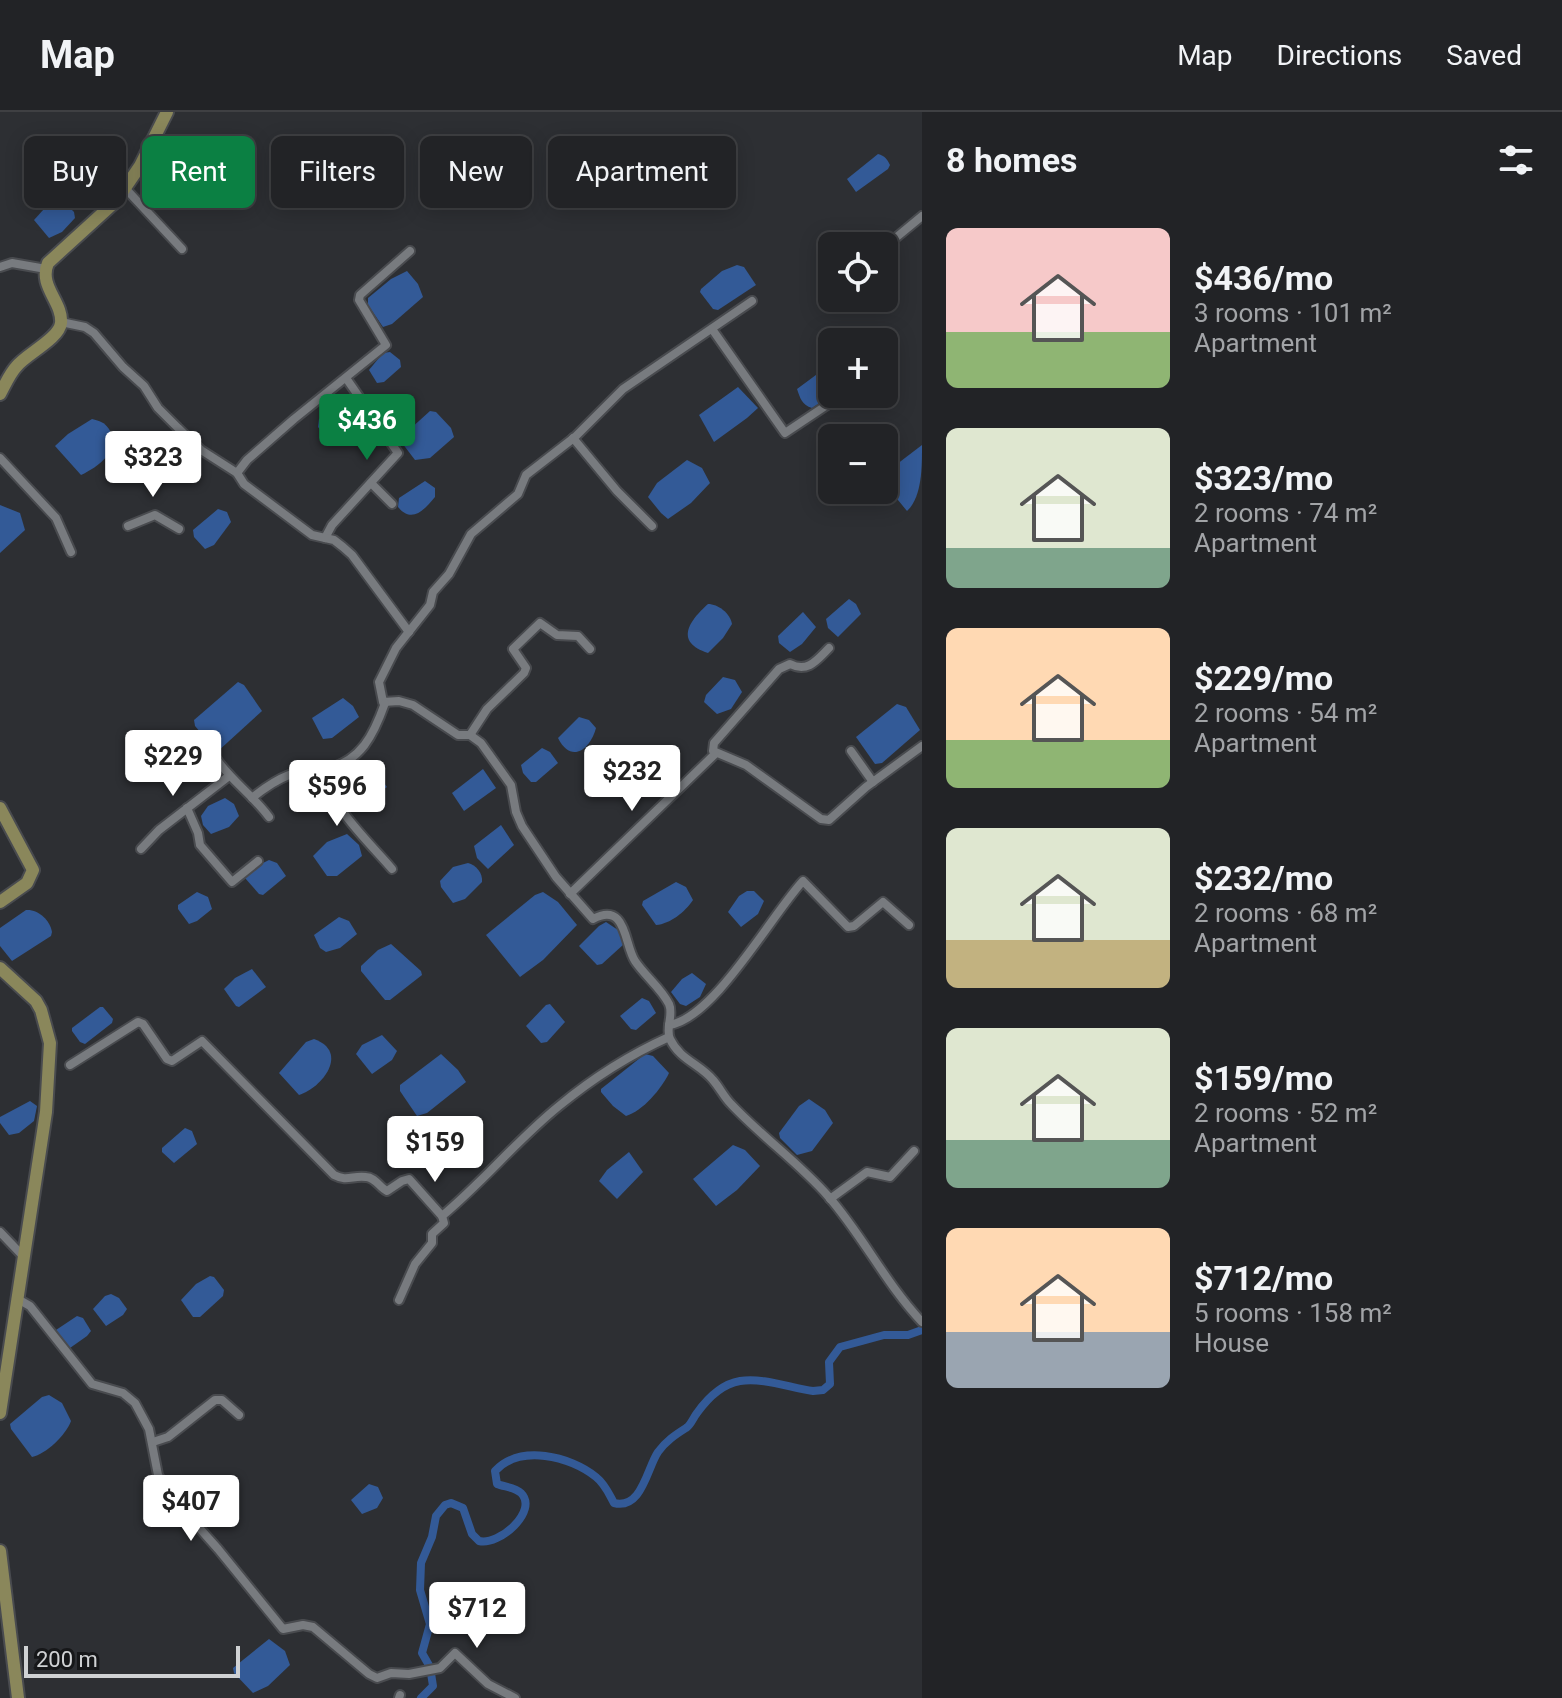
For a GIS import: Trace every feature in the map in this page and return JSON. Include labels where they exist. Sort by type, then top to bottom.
[{"type":"main road","points":[[126,186],[145,158],[167,112]]},
{"type":"main road","points":[[0,394],[15,367],[54,335],[61,322],[47,285],[46,269],[64,247],[109,208]]},
{"type":"main road","points":[[0,808],[33,870],[27,883],[0,902]]},
{"type":"main road","points":[[0,968],[36,1001],[50,1043],[46,1112],[0,1413]]},
{"type":"main road","points":[[0,1551],[18,1698]]},
{"type":"street","points":[[126,189],[182,249]]},
{"type":"street","points":[[898,236],[922,216]]},
{"type":"street","points":[[237,473],[238,468],[267,442],[386,345],[359,300],[360,295],[410,251]]},
{"type":"street","points":[[0,267],[12,263],[46,269]]},
{"type":"street","points":[[385,703],[380,697],[379,682],[396,648],[430,605],[433,592],[449,574],[471,534],[518,494],[526,475],[573,438],[623,389],[752,301]]},
{"type":"street","points":[[61,322],[85,327],[94,333],[144,386],[158,408],[201,450],[237,473],[244,484],[312,535],[334,540],[352,555],[409,632]]},
{"type":"street","points":[[712,329],[785,433],[825,408]]},
{"type":"street","points":[[325,538],[332,525],[398,453],[346,378]]},
{"type":"street","points":[[573,438],[617,491],[652,526]]},
{"type":"street","points":[[0,458],[56,518],[71,552]]},
{"type":"street","points":[[371,483],[392,504]]},
{"type":"street","points":[[128,526],[155,515],[179,529]]},
{"type":"street","points":[[470,735],[487,709],[526,671],[513,649],[540,623],[557,635],[578,636],[590,649]]},
{"type":"street","points":[[829,648],[806,667],[801,669],[790,664],[779,669],[714,743],[715,754],[746,765],[821,819],[829,820],[922,746]]},
{"type":"street","points":[[385,703],[399,701],[413,705],[458,735],[470,735],[481,743],[511,785],[522,826],[570,894],[593,919],[604,914],[624,928],[631,955],[668,1004],[669,1037],[684,1059],[706,1072],[727,1101],[830,1199],[922,1322]]},
{"type":"street","points":[[252,798],[290,774],[325,770],[342,764],[367,745],[385,703]]},
{"type":"street","points":[[851,751],[873,782]]},
{"type":"street","points":[[570,894],[715,754]]},
{"type":"street","points":[[215,757],[269,817]]},
{"type":"street","points":[[325,770],[325,779],[343,810],[392,869]]},
{"type":"street","points":[[141,849],[159,830],[229,776]]},
{"type":"street","points":[[187,808],[200,845],[232,882],[258,861]]},
{"type":"street","points":[[669,1025],[688,1017],[725,982],[803,881],[848,927],[854,926],[883,902],[909,925]]},
{"type":"street","points":[[70,1065],[138,1022],[143,1024],[167,1059],[172,1061],[202,1041],[334,1175],[347,1180],[366,1176],[387,1191],[409,1179],[442,1216],[444,1223],[432,1234],[432,1243],[415,1264],[399,1300]]},
{"type":"street","points":[[442,1216],[558,1107],[617,1062],[669,1037]]},
{"type":"street","points":[[830,1199],[867,1172],[890,1177],[914,1151]]},
{"type":"street","points":[[0,1232],[22,1255]]},
{"type":"street","points":[[16,1298],[30,1306],[92,1384],[129,1396],[142,1414],[153,1442],[158,1475],[170,1495],[280,1627],[286,1630],[303,1625],[313,1627],[373,1677],[427,1672],[443,1667],[452,1654],[459,1654],[488,1684],[515,1698]]},
{"type":"street","points":[[153,1442],[168,1437],[215,1400],[222,1400],[239,1415]]},
{"type":"water","points":[[878,154],[888,161],[888,169],[856,192],[847,179]]},
{"type":"water","points":[[45,208],[70,208],[75,218],[62,232],[49,238],[34,220]]},
{"type":"water","points":[[737,265],[744,267],[756,285],[718,310],[713,309],[700,292],[701,289],[722,271]]},
{"type":"water","points":[[407,271],[418,284],[423,297],[392,324],[383,327],[368,305],[368,298],[391,279]]},
{"type":"water","points":[[390,352],[400,360],[401,367],[384,382],[377,383],[369,370],[383,353]]},
{"type":"water","points":[[818,373],[818,404],[809,407],[800,398],[797,389]]},
{"type":"water","points":[[738,387],[758,408],[714,442],[699,415]]},
{"type":"water","points":[[349,402],[361,411],[362,426],[333,446],[318,427],[319,419]]},
{"type":"water","points":[[430,411],[436,412],[451,428],[454,437],[430,458],[415,460],[399,439]]},
{"type":"water","points":[[92,419],[107,427],[112,444],[101,462],[81,475],[55,446]]},
{"type":"water","points":[[922,445],[918,490],[907,511],[898,500],[898,463]]},
{"type":"water","points":[[687,460],[702,468],[710,483],[691,503],[668,519],[648,497],[657,483]]},
{"type":"water","points":[[425,481],[435,488],[435,497],[418,513],[403,512],[398,507],[399,498]]},
{"type":"water","points":[[0,505],[20,513],[25,530],[0,553]]},
{"type":"water","points":[[218,509],[227,512],[231,522],[214,545],[205,549],[194,537],[193,530]]},
{"type":"water","points":[[849,599],[861,614],[838,637],[828,628],[826,619]]},
{"type":"water","points":[[708,604],[723,610],[732,624],[708,653],[691,643],[688,631],[695,617]]},
{"type":"water","points":[[803,612],[816,627],[802,644],[790,652],[779,643],[778,636]]},
{"type":"water","points":[[723,677],[735,680],[742,692],[731,709],[717,714],[704,702],[706,695]]},
{"type":"water","points":[[238,682],[244,685],[262,711],[217,752],[195,726],[194,720]]},
{"type":"water","points":[[343,698],[353,706],[359,717],[332,738],[323,739],[312,718]]},
{"type":"water","points":[[897,704],[906,707],[920,730],[882,763],[875,764],[856,737]]},
{"type":"water","points":[[579,717],[589,720],[596,728],[585,748],[574,752],[563,746],[558,738]]},
{"type":"water","points":[[165,737],[171,737],[180,749],[148,776],[138,759]]},
{"type":"water","points":[[542,748],[550,752],[558,763],[536,782],[531,782],[521,765]]},
{"type":"water","points":[[373,768],[387,787],[355,809],[340,789],[359,774]]},
{"type":"water","points":[[483,769],[496,788],[464,811],[452,793]]},
{"type":"water","points":[[225,798],[234,804],[239,816],[229,827],[211,834],[203,825],[201,816],[208,806]]},
{"type":"water","points":[[501,825],[514,845],[488,869],[477,858],[474,846]]},
{"type":"water","points":[[347,834],[359,845],[362,856],[337,876],[327,876],[313,856],[327,842]]},
{"type":"water","points":[[269,860],[277,863],[286,876],[263,895],[245,878]]},
{"type":"water","points":[[468,863],[478,870],[482,882],[465,899],[453,903],[440,881],[453,867]]},
{"type":"water","points":[[676,882],[686,887],[693,900],[677,917],[656,925],[642,905],[643,901]]},
{"type":"water","points":[[754,891],[764,901],[758,914],[741,927],[728,912],[739,896]]},
{"type":"water","points":[[197,892],[208,897],[212,909],[189,924],[178,905]]},
{"type":"water","points":[[543,892],[558,902],[577,925],[543,960],[520,977],[486,935],[535,895]]},
{"type":"water","points":[[26,910],[39,913],[46,920],[51,936],[12,961],[0,946],[0,928]]},
{"type":"water","points":[[339,917],[349,921],[357,934],[340,948],[326,952],[320,948],[314,935]]},
{"type":"water","points":[[606,922],[621,932],[624,944],[597,965],[579,946]]},
{"type":"water","points":[[391,944],[422,975],[390,1000],[385,1000],[361,971],[361,966],[378,950]]},
{"type":"water","points":[[252,969],[266,987],[239,1007],[236,1006],[224,989],[235,978]]},
{"type":"water","points":[[692,973],[706,984],[700,997],[686,1006],[680,1004],[671,992]]},
{"type":"water","points":[[642,998],[649,1001],[656,1013],[636,1030],[631,1029],[620,1016]]},
{"type":"water","points":[[550,1004],[565,1022],[547,1042],[541,1043],[526,1026]]},
{"type":"water","points":[[100,1007],[113,1019],[112,1023],[85,1044],[80,1042],[72,1028]]},
{"type":"water","points":[[382,1035],[397,1051],[392,1060],[372,1074],[356,1054],[362,1045]]},
{"type":"water","points":[[314,1039],[330,1052],[329,1069],[316,1085],[299,1095],[279,1073],[306,1042]]},
{"type":"water","points":[[441,1054],[466,1082],[427,1113],[417,1116],[400,1091],[400,1085]]},
{"type":"water","points":[[645,1054],[653,1056],[669,1073],[651,1098],[626,1116],[613,1106],[601,1089]]},
{"type":"water","points":[[809,1099],[825,1110],[833,1123],[812,1151],[797,1155],[779,1133],[799,1106]]},
{"type":"water","points":[[30,1101],[37,1106],[34,1121],[19,1133],[9,1135],[0,1123],[0,1117]]},
{"type":"water","points":[[185,1128],[192,1131],[197,1144],[174,1163],[162,1152],[162,1148]]},
{"type":"water","points":[[733,1145],[745,1150],[760,1166],[716,1206],[693,1179]]},
{"type":"water","points":[[629,1152],[643,1172],[617,1199],[599,1181]]},
{"type":"water","points":[[210,1276],[224,1290],[223,1296],[200,1317],[193,1317],[181,1300],[196,1284]]},
{"type":"water","points":[[111,1294],[119,1298],[127,1309],[106,1326],[93,1309]]},
{"type":"water","points":[[77,1316],[83,1318],[91,1331],[70,1348],[56,1330]]},
{"type":"water","points":[[49,1395],[62,1403],[71,1421],[55,1443],[32,1457],[10,1424],[42,1397]]},
{"type":"water","points":[[369,1484],[378,1487],[383,1498],[377,1508],[362,1514],[351,1500]]},
{"type":"water","points":[[269,1639],[285,1651],[290,1665],[268,1686],[253,1693],[233,1668]]},
{"type":"waterway","points":[[421,1698],[433,1686],[430,1667],[422,1653],[430,1624],[420,1590],[421,1563],[432,1537],[436,1516],[445,1505],[451,1503],[463,1508],[472,1534],[479,1541],[506,1533],[521,1517],[525,1500],[519,1491],[497,1484],[495,1471],[505,1463],[531,1455],[573,1463],[596,1477],[614,1503],[623,1503],[637,1494],[661,1448],[688,1427],[705,1403],[721,1389],[749,1380],[823,1390],[830,1384],[829,1362],[840,1347],[884,1335],[908,1335],[922,1330]]}]
